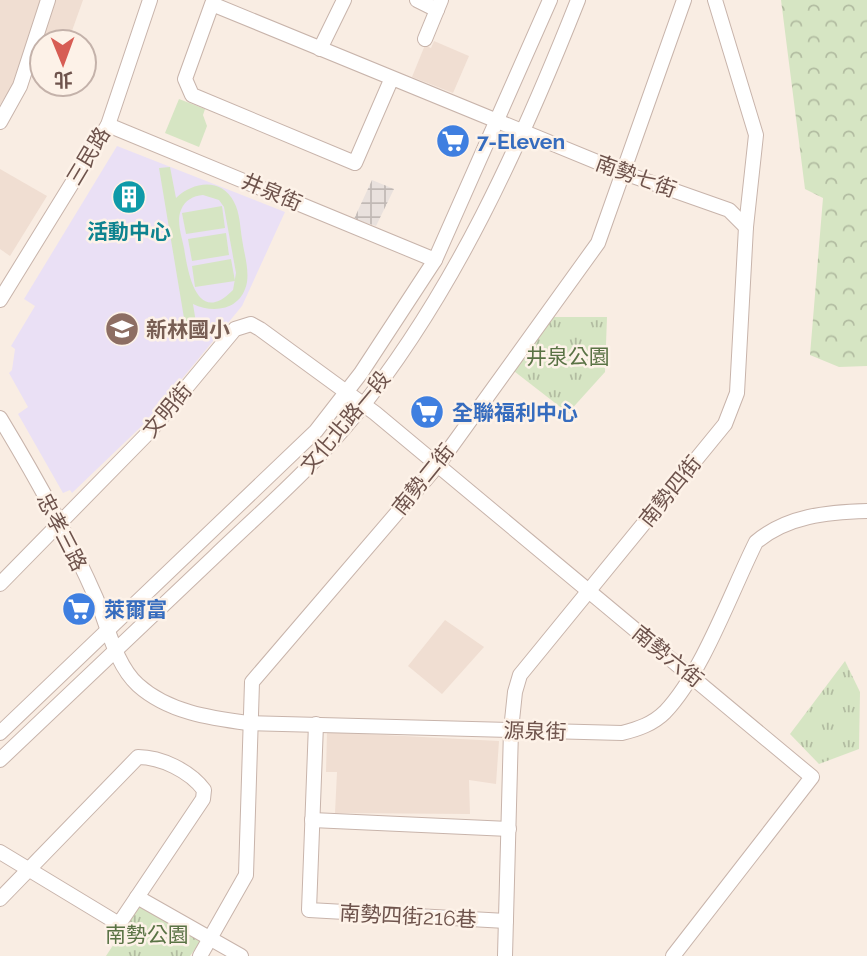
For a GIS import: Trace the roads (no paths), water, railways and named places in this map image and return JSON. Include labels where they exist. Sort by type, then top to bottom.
[{"type":"street","points":[[0,121],[20,86],[48,0]]},
{"type":"street","name":"三民路","points":[[0,300],[108,125],[150,0]]},
{"type":"street","points":[[320,49],[344,0]]},
{"type":"street","points":[[417,0],[439,5],[425,38]]},
{"type":"street","name":"文化北路一段","points":[[0,733],[288,459],[316,431],[347,392],[435,260],[550,0]]},
{"type":"street","name":"文化北路一段","points":[[0,760],[302,473],[364,404],[393,364],[453,269],[522,132],[578,0]]},
{"type":"street","name":"南勢二街","points":[[200,956],[246,875],[248,723],[252,682],[438,465],[598,243],[684,0]]},
{"type":"street","name":"南勢四街","points":[[505,956],[511,730],[515,692],[520,675],[724,424],[737,393],[746,227],[756,135],[715,0]]},
{"type":"street","name":"南勢七街","points":[[391,79],[355,163],[192,95],[187,87],[186,71],[212,4],[624,173],[729,210],[746,227]]},
{"type":"street","name":"井泉街","points":[[108,125],[435,260]]},
{"type":"street","name":"文明街","points":[[0,584],[61,526],[151,430],[235,329],[242,325],[260,328],[347,392]]},
{"type":"street","name":"南勢六街","points":[[347,392],[812,777],[673,956]]},
{"type":"street","name":"忠孝三路","points":[[0,418],[61,526],[116,649]]},
{"type":"street","name":"源泉街","points":[[116,649],[137,684],[154,696],[193,713],[248,723],[622,733],[645,727],[664,713],[692,675],[756,542],[772,528],[794,519],[867,510]]},
{"type":"street","points":[[316,724],[312,820],[509,829]]},
{"type":"street","points":[[0,852],[27,869],[119,924],[202,799],[204,790],[199,783],[157,757],[138,757],[27,869],[0,899]]},
{"type":"street","name":"南勢四街216巷","points":[[312,820],[309,910],[506,922]]},
{"type":"street","points":[[137,897],[241,956]]},
{"type":"place","name":"7-Eleven","points":[[453,141]]},
{"type":"place","name":"活動中心","points":[[129,197]]},
{"type":"place","name":"新林國小","points":[[122,329]]},
{"type":"place","name":"全聯福利中心","points":[[427,412]]},
{"type":"place","name":"萊爾富","points":[[79,609]]},
{"type":"park label","name":"井泉公園","points":[[568,356]]},
{"type":"park label","name":"南勢公園","points":[[147,934]]}]
